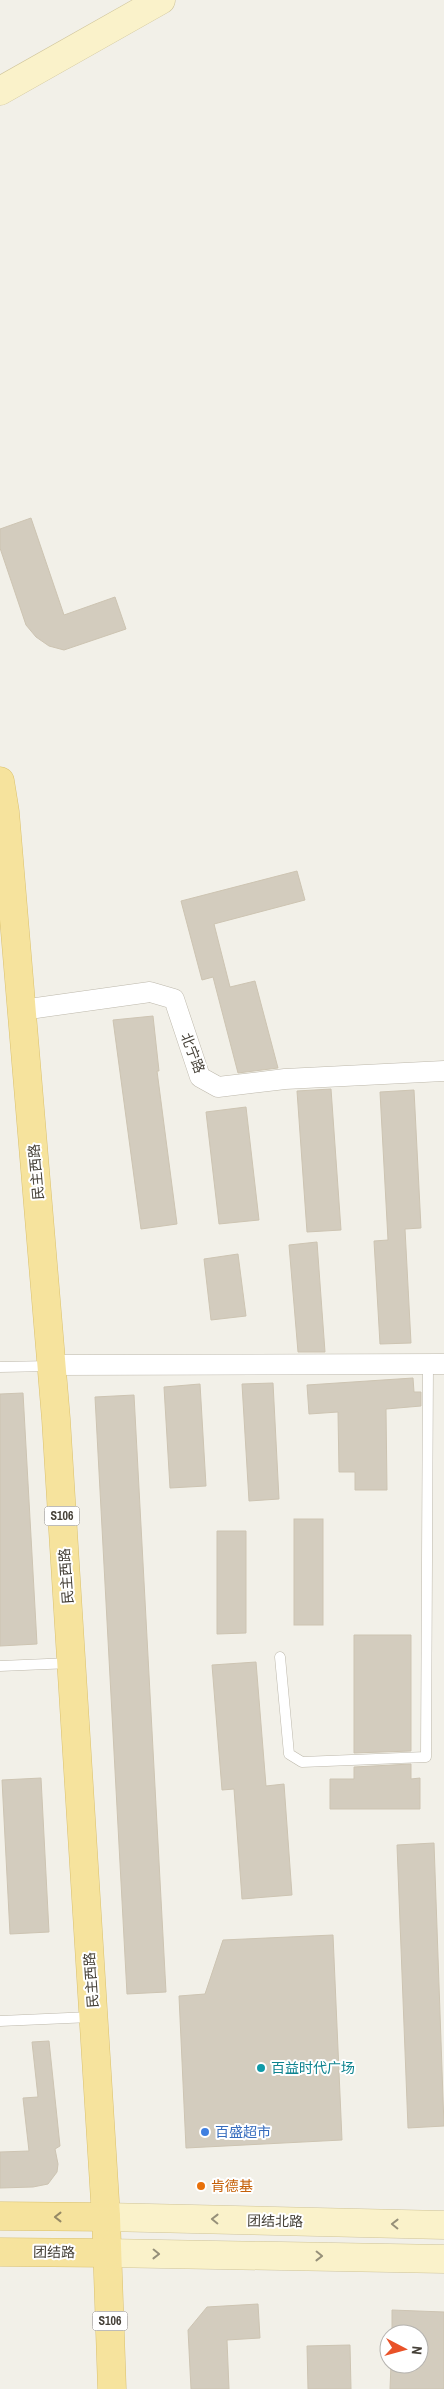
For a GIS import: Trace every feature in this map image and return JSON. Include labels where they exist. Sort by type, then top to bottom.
[{"type":"main road","points":[[0,91],[160,0]]},
{"type":"main road","name":"民主西路","points":[[0,781],[6,812],[52,1366],[94,2017],[107,2253]]},
{"type":"main road","points":[[0,2216],[106,2217]]},
{"type":"main road","name":"团结北路","points":[[106,2217],[444,2225]]},
{"type":"main road","name":"团结路","points":[[0,2252],[107,2253]]},
{"type":"main road","points":[[107,2253],[444,2258]]},
{"type":"main road","name":"S106","points":[[107,2253],[112,2389]]},
{"type":"street","name":"北宁路","points":[[22,1010],[150,992],[174,999],[200,1077],[218,1088],[285,1079],[444,1072]]},
{"type":"street","points":[[52,1366],[436,1364]]},
{"type":"lane","points":[[280,1657],[289,1754],[302,1762],[426,1758],[436,1364]]},
{"type":"lane","points":[[0,1367],[52,1366]]},
{"type":"lane","points":[[0,1666],[72,1663]]},
{"type":"lane","points":[[0,2021],[94,2017]]},
{"type":"building","points":[[31,518],[64,615],[115,597],[126,629],[64,650],[49,646],[36,637],[26,625],[0,548],[0,529]]},
{"type":"building","points":[[297,871],[305,900],[214,924],[230,987],[255,981],[278,1068],[238,1073],[213,977],[202,980],[181,901]]},
{"type":"building","points":[[153,1016],[159,1071],[157,1071],[177,1224],[141,1229],[113,1020]]},
{"type":"building","points":[[331,1089],[341,1230],[307,1232],[297,1091]]},
{"type":"building","points":[[414,1090],[421,1228],[405,1229],[411,1343],[380,1344],[374,1241],[388,1240],[380,1092]]},
{"type":"building","points":[[246,1107],[259,1220],[219,1224],[206,1112]]},
{"type":"building","points":[[317,1242],[325,1352],[298,1352],[289,1245]]},
{"type":"building","points":[[238,1254],[246,1316],[211,1320],[204,1259]]},
{"type":"building","points":[[413,1378],[414,1392],[421,1392],[421,1406],[386,1409],[387,1490],[355,1490],[355,1472],[339,1472],[338,1412],[309,1414],[307,1385]]},
{"type":"building","points":[[273,1383],[279,1499],[249,1501],[242,1384]]},
{"type":"building","points":[[200,1384],[206,1486],[170,1488],[164,1387]]},
{"type":"building","points":[[23,1393],[37,1644],[0,1646],[0,1394]]},
{"type":"building","points":[[134,1395],[166,1992],[127,1994],[95,1397]]},
{"type":"building","points":[[294,1519],[323,1519],[323,1625],[294,1625]]},
{"type":"building","points":[[217,1531],[246,1531],[246,1633],[217,1634]]},
{"type":"building","points":[[354,1635],[411,1635],[411,1751],[354,1753]]},
{"type":"building","points":[[256,1662],[266,1786],[284,1784],[292,1895],[242,1899],[234,1789],[222,1790],[212,1665]]},
{"type":"building","points":[[411,1764],[411,1779],[420,1778],[420,1809],[330,1809],[330,1779],[354,1779],[354,1767]]},
{"type":"building","points":[[41,1778],[49,1932],[10,1934],[2,1780]]},
{"type":"building","points":[[434,1843],[444,2126],[408,2128],[397,1845]]},
{"type":"building","name":"百益时代广场","points":[[333,1935],[342,2140],[186,2148],[179,1996],[205,1994],[223,1940]]},
{"type":"building","points":[[49,2041],[60,2146],[55,2149],[58,2164],[57,2172],[48,2184],[33,2187],[0,2188],[0,2152],[29,2151],[23,2098],[38,2097],[32,2042]]},
{"type":"building","points":[[258,2304],[260,2338],[227,2340],[229,2389],[191,2389],[188,2330],[207,2307]]},
{"type":"building","points":[[392,2310],[444,2312],[444,2389],[390,2389],[391,2374],[429,2374],[429,2324],[392,2324]]},
{"type":"building","points":[[350,2345],[351,2389],[308,2389],[307,2346]]},
{"type":"place","name":"百益时代广场","points":[[261,2068]]},
{"type":"place","name":"百盛超市","points":[[205,2132]]},
{"type":"place","name":"肯德基","points":[[201,2186]]}]
